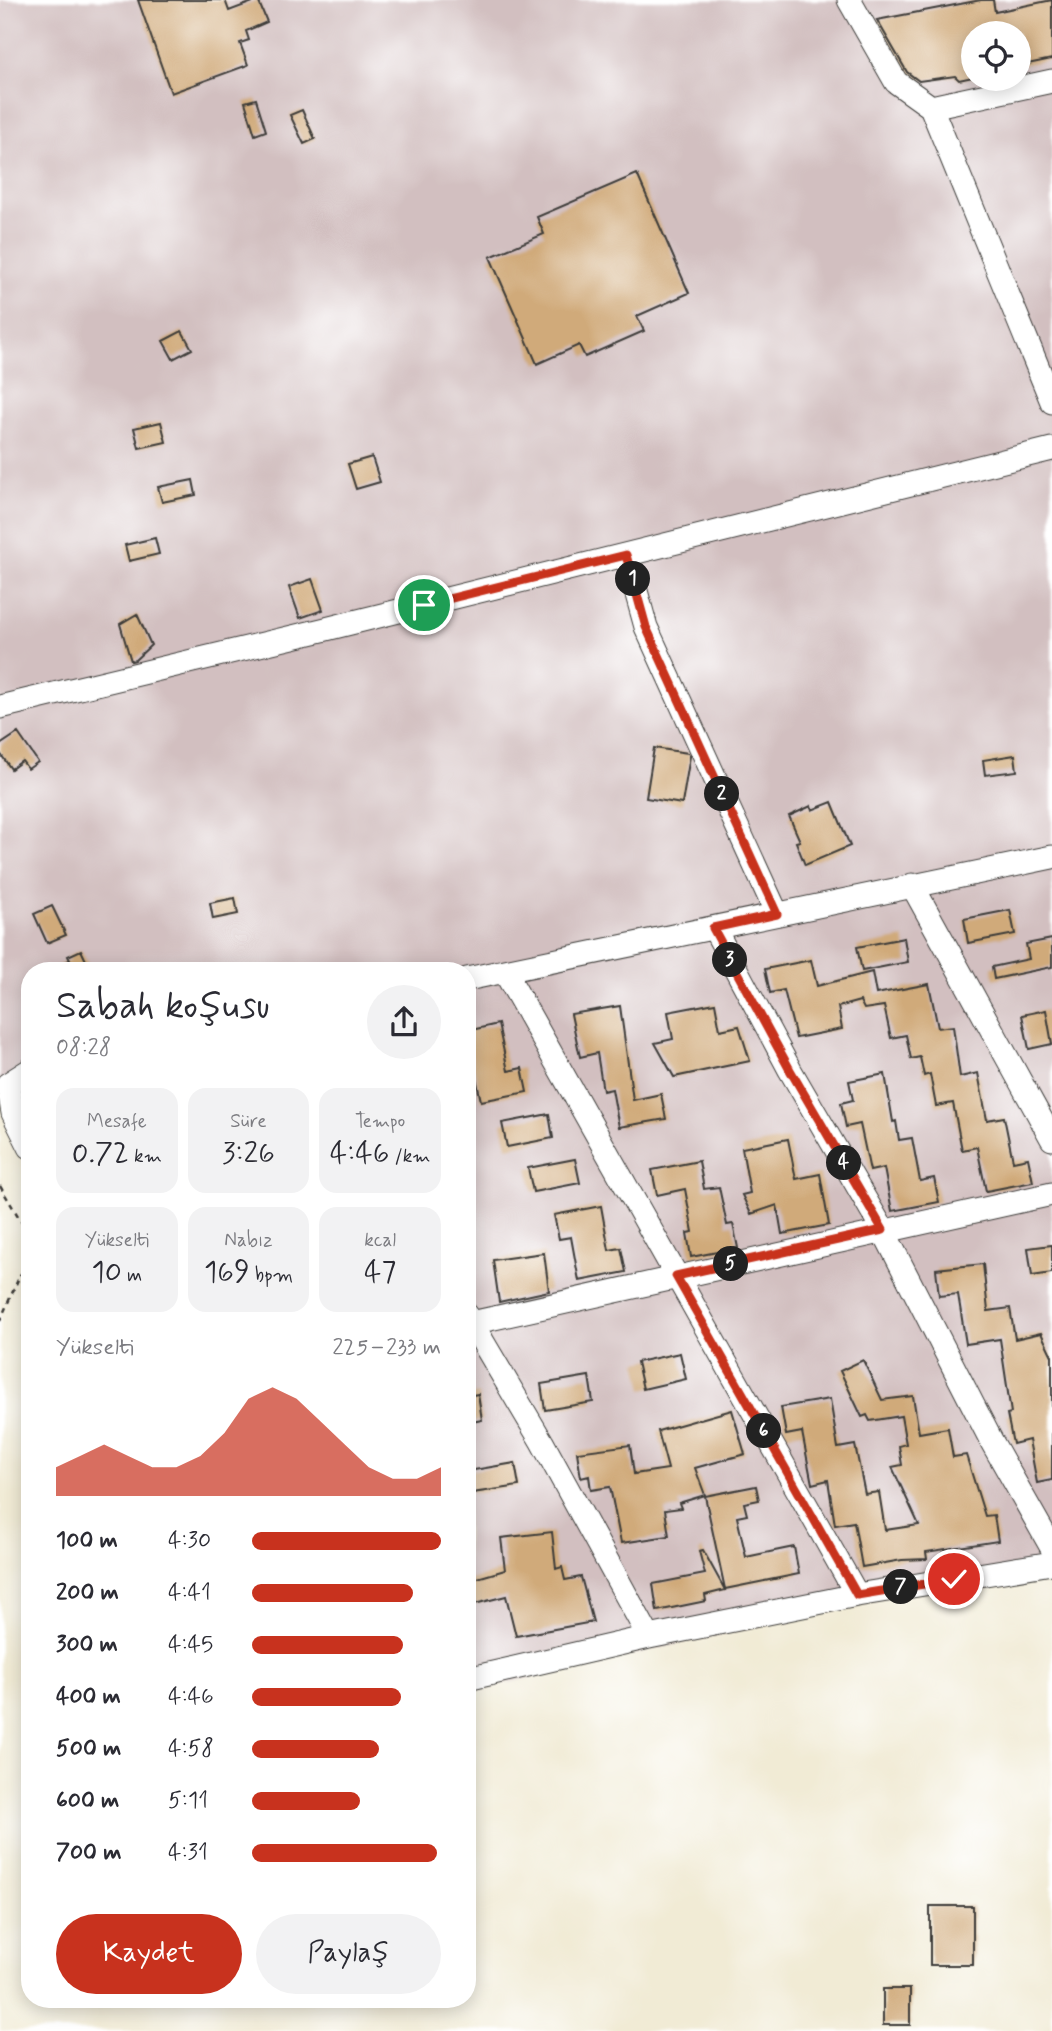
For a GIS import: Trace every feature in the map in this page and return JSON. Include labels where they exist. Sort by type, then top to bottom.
[{"type":"street","points":[[849,0],[896,82],[931,107],[1052,402]]},
{"type":"street","points":[[931,107],[1052,81]]},
{"type":"street","points":[[0,707],[1052,449]]},
{"type":"street","points":[[626,555],[646,627],[777,914]]},
{"type":"street","points":[[476,977],[1052,857]]},
{"type":"street","points":[[912,885],[1052,1139]]},
{"type":"street","points":[[713,928],[790,1070],[883,1230],[992,1442],[1052,1548]]},
{"type":"street","points":[[505,972],[857,1595]]},
{"type":"street","points":[[21,1076],[8,1084],[13,1113],[21,1129]]},
{"type":"street","points":[[476,1319],[1052,1194]]},
{"type":"street","points":[[476,1333],[542,1442],[649,1637]]},
{"type":"street","points":[[476,1677],[649,1637],[857,1595],[1052,1563]]},
{"type":"path","points":[[0,1186],[21,1221]]},
{"type":"path","points":[[0,1321],[21,1274]]},
{"type":"shaded area","points":[[0,0],[1052,0],[1052,1559],[476,1690],[476,962],[21,962],[21,1134],[0,1091]]},
{"type":"building","points":[[138,0],[225,0],[229,11],[258,0],[267,22],[246,31],[249,40],[240,43],[248,65],[171,93]]},
{"type":"building","points":[[981,0],[993,0],[995,12],[1052,0],[1052,59],[1031,63],[1031,21],[961,21],[961,80],[955,76],[919,81],[907,72],[877,20]]},
{"type":"building","points":[[256,99],[266,131],[255,135],[245,102]]},
{"type":"building","points":[[302,110],[315,139],[304,144],[290,115]]},
{"type":"building","points":[[637,174],[689,293],[637,316],[644,331],[585,357],[579,345],[537,364],[490,257],[544,234],[537,217]]},
{"type":"building","points":[[182,331],[192,349],[173,359],[163,341]]},
{"type":"building","points":[[161,422],[166,442],[139,448],[134,428]]},
{"type":"building","points":[[372,457],[380,482],[356,489],[348,464]]},
{"type":"building","points":[[193,480],[196,495],[162,502],[158,487]]},
{"type":"building","points":[[155,538],[159,554],[129,561],[125,545]]},
{"type":"building","points":[[312,579],[323,610],[300,618],[289,587]]},
{"type":"building","points":[[137,614],[151,645],[131,661],[120,624]]},
{"type":"building","points":[[18,733],[38,762],[28,769],[22,761],[11,769],[0,753],[0,745]]},
{"type":"building","points":[[654,748],[688,753],[690,756],[682,804],[646,798]]},
{"type":"building","points":[[1015,755],[1017,771],[985,775],[983,760]]},
{"type":"building","points":[[832,802],[850,846],[805,865],[796,842],[800,841],[789,816],[811,806],[812,810]]},
{"type":"building","points":[[235,898],[238,914],[213,919],[210,903]]},
{"type":"building","points":[[52,906],[66,935],[47,943],[34,914]]},
{"type":"building","points":[[1010,910],[1015,934],[968,943],[964,919]]},
{"type":"building","points":[[904,938],[908,962],[862,971],[857,947]]},
{"type":"building","points":[[1052,939],[1052,967],[994,979],[992,967],[1029,959],[1026,944]]},
{"type":"building","points":[[81,950],[87,962],[66,962],[70,960],[68,956]]},
{"type":"building","points":[[811,960],[817,986],[872,972],[876,994],[929,984],[938,1028],[953,1026],[960,1077],[978,1073],[987,1120],[1004,1117],[1013,1161],[1028,1158],[1033,1182],[986,1191],[977,1147],[962,1150],[953,1103],[936,1106],[930,1074],[924,1076],[920,1057],[911,1059],[906,1035],[891,1038],[884,1006],[864,1009],[860,1001],[838,1007],[842,1029],[796,1038],[784,990],[770,993],[765,969]]},
{"type":"building","points":[[715,1003],[720,1030],[739,1026],[750,1061],[674,1077],[655,1043],[673,1039],[668,1012]]},
{"type":"building","points":[[620,1006],[633,1100],[661,1094],[666,1119],[619,1127],[612,1089],[603,1091],[597,1053],[580,1057],[571,1014]]},
{"type":"building","points":[[1046,1010],[1052,1044],[1029,1049],[1022,1015]]},
{"type":"building","points":[[498,1024],[508,1071],[522,1068],[527,1092],[481,1101],[476,1078],[476,1029]]},
{"type":"building","points":[[885,1074],[893,1122],[896,1121],[899,1140],[912,1138],[920,1181],[934,1178],[939,1202],[892,1211],[884,1168],[870,1171],[860,1124],[846,1127],[841,1103],[853,1100],[849,1081]]},
{"type":"building","points":[[549,1114],[553,1138],[507,1147],[502,1123]]},
{"type":"building","points":[[788,1139],[796,1179],[820,1174],[829,1225],[782,1234],[777,1205],[751,1214],[742,1195],[750,1193],[742,1148]]},
{"type":"building","points":[[575,1159],[580,1183],[533,1192],[528,1168]]},
{"type":"building","points":[[699,1161],[704,1189],[719,1187],[727,1225],[733,1224],[738,1248],[691,1257],[687,1233],[693,1232],[685,1189],[657,1195],[652,1170]]},
{"type":"building","points":[[601,1206],[609,1250],[621,1248],[626,1272],[579,1281],[571,1237],[559,1239],[554,1215]]},
{"type":"building","points":[[1052,1245],[1052,1273],[1032,1276],[1028,1248]]},
{"type":"building","points":[[544,1253],[549,1291],[499,1302],[493,1260]]},
{"type":"building","points":[[983,1264],[988,1311],[1010,1308],[1015,1339],[1041,1333],[1052,1356],[1052,1480],[1037,1483],[1029,1440],[1013,1444],[1007,1414],[1011,1413],[1000,1339],[966,1344],[958,1294],[939,1296],[936,1269]]},
{"type":"building","points":[[680,1353],[686,1379],[643,1389],[637,1362]]},
{"type":"building","points":[[863,1360],[882,1400],[913,1396],[919,1433],[948,1428],[953,1457],[966,1455],[985,1516],[994,1515],[998,1541],[926,1552],[927,1559],[862,1567],[854,1522],[835,1525],[828,1480],[812,1484],[802,1432],[786,1435],[781,1407],[830,1399],[838,1448],[855,1445],[865,1494],[879,1492],[885,1530],[919,1525],[892,1467],[902,1465],[899,1446],[906,1444],[901,1416],[870,1421],[867,1415],[862,1417],[840,1371]]},
{"type":"building","points":[[589,1376],[593,1402],[545,1410],[541,1384]]},
{"type":"building","points":[[476,1394],[482,1420],[476,1421]]},
{"type":"building","points":[[732,1410],[745,1454],[695,1468],[705,1495],[679,1503],[681,1508],[665,1510],[669,1536],[621,1543],[610,1487],[591,1490],[589,1476],[581,1478],[577,1452],[630,1445],[634,1474],[668,1469],[658,1431]]},
{"type":"building","points":[[515,1463],[519,1486],[476,1492],[476,1470]]},
{"type":"building","points":[[756,1486],[759,1500],[744,1503],[747,1515],[737,1517],[746,1557],[794,1547],[799,1574],[725,1589],[705,1496]]},
{"type":"building","points":[[552,1532],[556,1569],[562,1567],[565,1580],[581,1577],[593,1622],[516,1636],[506,1596],[476,1604],[476,1578],[505,1570],[501,1538]]},
{"type":"building","points":[[703,1550],[725,1590],[705,1595],[706,1601],[657,1611],[653,1584],[705,1574],[699,1551]]},
{"type":"building","points":[[930,1906],[973,1906],[973,1965],[930,1965]]},
{"type":"building","points":[[883,1989],[910,1989],[910,2025],[883,2025]]},
{"type":"route","points":[[424,605],[626,555],[646,627],[777,914],[713,928],[790,1070],[883,1230],[676,1276],[857,1595],[954,1579]]}]
